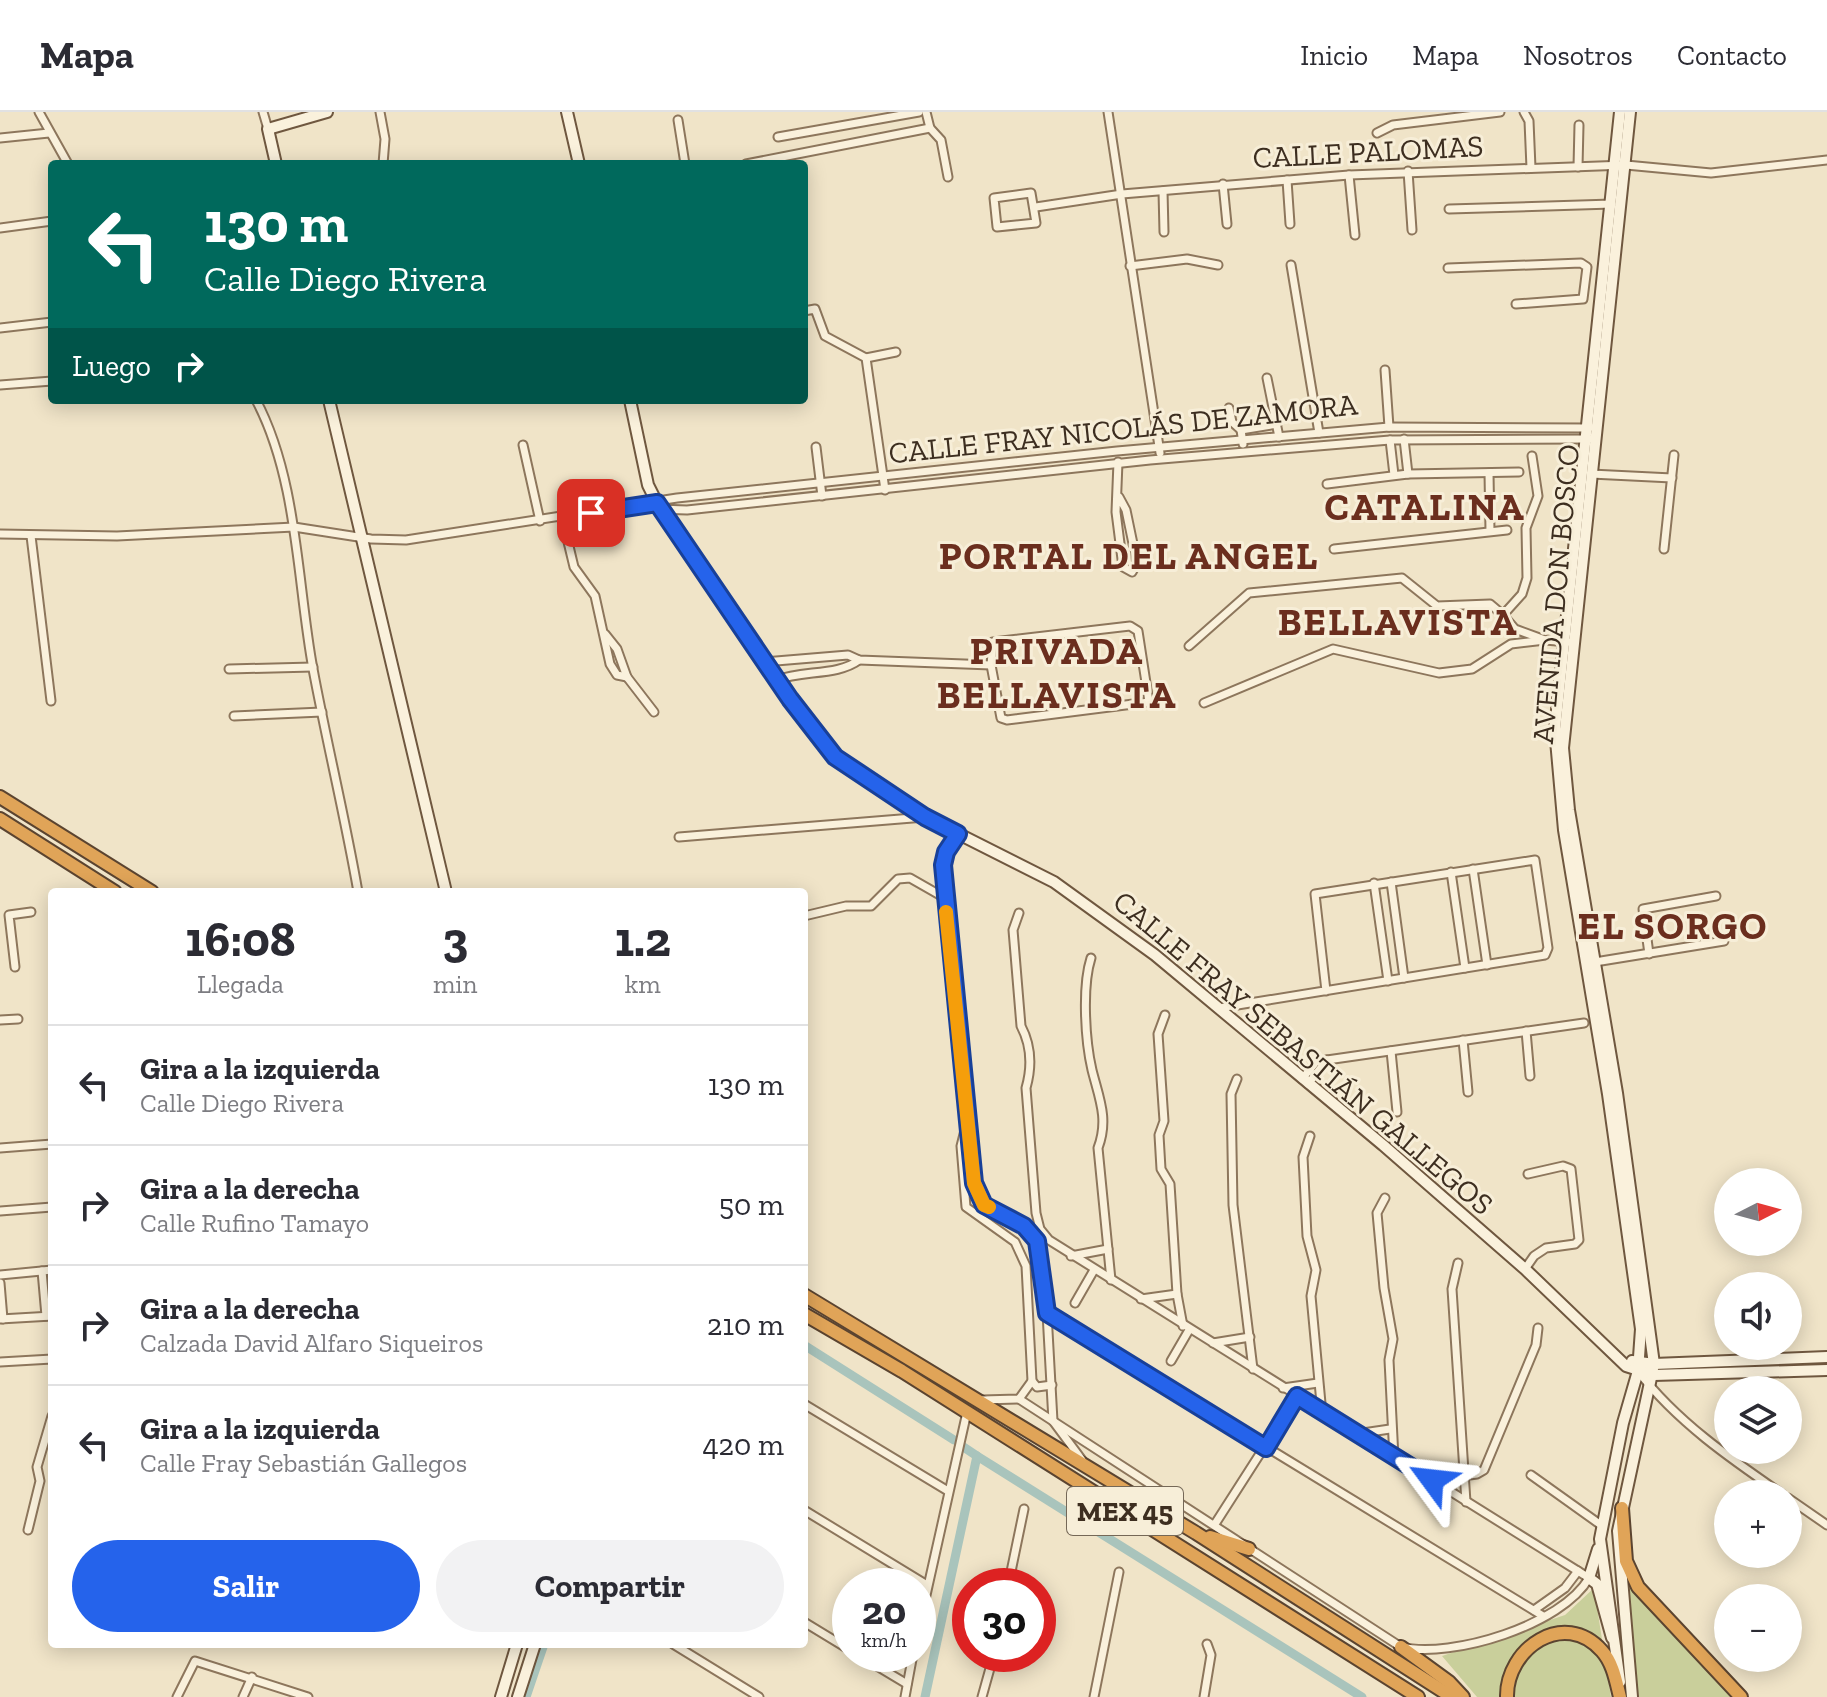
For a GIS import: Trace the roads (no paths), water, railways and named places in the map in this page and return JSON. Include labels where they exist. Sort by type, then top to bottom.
[{"type":"highway","points":[[0,797],[146,888]]},
{"type":"highway","points":[[0,819],[109,888]]},
{"type":"highway","name":"MEX 45","points":[[808,1297],[1196,1533],[1452,1697]]},
{"type":"highway","name":"MEX 45","points":[[808,1316],[967,1412],[1418,1697]]},
{"type":"highway","points":[[1622,1508],[1626,1561],[1638,1587],[1741,1697]]},
{"type":"highway","points":[[1196,1533],[1249,1549]]},
{"type":"highway","points":[[1507,1697],[1510,1672],[1524,1649],[1538,1639],[1563,1634],[1587,1639],[1601,1649],[1612,1666],[1621,1697]]},
{"type":"highway","points":[[1401,1647],[1449,1682],[1463,1697]]},
{"type":"highway","points":[[1389,1678],[1405,1697]]},
{"type":"street","points":[[39,112],[66,160]]},
{"type":"street","points":[[263,112],[275,160]]},
{"type":"street","points":[[268,129],[327,112]]},
{"type":"street","points":[[380,112],[385,139],[383,160]]},
{"type":"street","points":[[567,112],[578,160]]},
{"type":"street","points":[[778,137],[919,112]]},
{"type":"street","points":[[926,112],[930,128],[941,140],[948,177]]},
{"type":"street","points":[[1108,112],[1161,459]]},
{"type":"street","points":[[1377,133],[1393,125],[1500,112]]},
{"type":"street","points":[[1524,112],[1529,121],[1531,168]]},
{"type":"street","name":"AVENIDA DON BOSCO","points":[[1600,1539],[1639,1367],[1641,1329],[1555,729],[1591,474],[1591,434],[1604,280],[1612,204],[1621,165],[1620,112]]},
{"type":"street","name":"AVENIDA DON BOSCO","points":[[1569,642],[1621,165],[1630,112]]},
{"type":"street","points":[[678,120],[684,160]]},
{"type":"street","points":[[1578,167],[1579,125]]},
{"type":"street","points":[[766,160],[930,128]]},
{"type":"street","points":[[0,138],[49,133]]},
{"type":"street","name":"CALLE PALOMAS","points":[[1036,207],[1122,194],[1223,184],[1408,171],[1621,165],[1711,173],[1827,160]]},
{"type":"street","points":[[1408,171],[1412,230]]},
{"type":"street","points":[[1349,175],[1355,235]]},
{"type":"street","points":[[1287,180],[1290,224]]},
{"type":"street","points":[[1223,184],[1227,224]]},
{"type":"street","points":[[1163,191],[1164,232]]},
{"type":"street","points":[[1031,193],[1036,207],[1036,223],[1001,228],[995,223],[992,201],[997,197],[1031,193]]},
{"type":"street","points":[[1449,209],[1612,204]]},
{"type":"street","points":[[0,228],[48,222]]},
{"type":"street","points":[[1130,266],[1187,259],[1218,265]]},
{"type":"street","points":[[1448,268],[1581,263],[1587,267],[1585,297],[1580,300],[1516,304]]},
{"type":"street","points":[[1291,265],[1319,433]]},
{"type":"street","points":[[1587,275],[1604,280]]},
{"type":"street","points":[[1586,285],[1604,280]]},
{"type":"street","points":[[808,310],[815,309],[825,336],[866,358],[896,352]]},
{"type":"street","points":[[0,328],[48,322]]},
{"type":"street","points":[[866,358],[885,490]]},
{"type":"street","points":[[1385,370],[1389,427]]},
{"type":"street","points":[[1267,378],[1279,437]]},
{"type":"street","points":[[0,385],[48,381]]},
{"type":"street","points":[[258,404],[266,418],[294,527],[313,667],[357,888]]},
{"type":"street","points":[[330,404],[359,537],[445,888]]},
{"type":"street","name":"CALLE FRAY SEBASTIÁN GALLEGOS","points":[[631,404],[655,506],[835,757],[925,817],[1054,882],[1155,955],[1525,1269],[1623,1361],[1639,1367],[1651,1388],[1762,1480]]},
{"type":"street","points":[[1229,408],[1232,422],[1241,430],[1243,453]]},
{"type":"street","points":[[1241,430],[1277,424]]},
{"type":"street","name":"CALLE FRAY NICOLÁS DE ZAMORA","points":[[655,506],[883,476],[1389,427],[1591,434]]},
{"type":"street","points":[[1372,429],[1374,441]]},
{"type":"street","name":"CALLE FRAY NICOLÁS DE ZAMORA","points":[[655,506],[687,510],[1118,463],[1374,441],[1591,434]]},
{"type":"street","points":[[1404,439],[1408,474]]},
{"type":"street","points":[[1390,440],[1394,475]]},
{"type":"street","points":[[523,445],[540,521]]},
{"type":"street","points":[[816,447],[822,496]]},
{"type":"street","points":[[1117,451],[1119,497],[1116,512],[1123,567],[1132,572],[1137,563],[1126,510],[1119,497]]},
{"type":"street","points":[[1664,549],[1674,455]]},
{"type":"street","points":[[1503,615],[1522,594],[1527,578],[1526,528],[1538,496],[1532,456]]},
{"type":"street","points":[[1327,484],[1408,474],[1519,472]]},
{"type":"street","points":[[1489,473],[1490,531]]},
{"type":"street","points":[[1591,474],[1672,478]]},
{"type":"street","points":[[0,534],[117,536],[294,527],[359,537],[406,540],[655,506]]},
{"type":"street","points":[[562,517],[574,567],[595,596],[610,664],[617,675],[627,677]]},
{"type":"street","points":[[1334,549],[1507,530]]},
{"type":"street","points":[[31,536],[51,701]]},
{"type":"street","points":[[1189,646],[1252,592],[1402,578],[1437,606],[1490,604],[1515,629],[1545,640]]},
{"type":"street","points":[[1135,627],[1149,702],[1007,720],[998,712],[991,665],[991,647],[1000,639],[1135,627]]},
{"type":"street","points":[[604,633],[617,649],[627,677],[654,712]]},
{"type":"street","points":[[1204,703],[1333,649],[1439,673],[1472,669],[1507,645],[1545,640],[1569,642]]},
{"type":"street","points":[[764,662],[848,655],[859,660],[991,665]]},
{"type":"street","points":[[777,680],[800,672],[849,667],[859,660]]},
{"type":"street","points":[[229,669],[313,667]]},
{"type":"street","points":[[234,716],[322,712]]},
{"type":"street","points":[[679,837],[925,817]]},
{"type":"street","name":"AVENIDA DON BOSCO","points":[[1568,829],[1595,962],[1654,1370]]},
{"type":"street","points":[[958,834],[946,852],[943,865],[974,1183],[984,1205],[1024,1226],[1037,1241],[1047,1313],[1053,1421],[1087,1466]]},
{"type":"street","points":[[1219,1008],[1326,991],[1388,981],[1465,968],[1487,965],[1547,953],[1535,860],[1315,894],[1326,991]]},
{"type":"street","points":[[1473,869],[1487,965]]},
{"type":"street","points":[[1451,872],[1465,968]]},
{"type":"street","points":[[808,915],[846,906],[871,906],[898,879],[910,878],[945,898]]},
{"type":"street","points":[[1391,882],[1404,978]]},
{"type":"street","points":[[1374,883],[1388,981]]},
{"type":"street","points":[[1649,954],[1644,908],[1716,896]]},
{"type":"street","points":[[15,967],[9,915],[31,912]]},
{"type":"street","points":[[1019,913],[1013,930],[1021,1026],[1027,1038],[1031,1072],[1026,1088],[1040,1229],[1071,1256],[1589,1578],[1597,1584],[1606,1625],[1617,1647]]},
{"type":"street","points":[[0,935],[10,934]]},
{"type":"street","points":[[1595,962],[1724,941]]},
{"type":"street","points":[[1091,958],[1085,978],[1092,1070],[1101,1091],[1104,1131],[1098,1148],[1111,1280]]},
{"type":"street","points":[[1165,1015],[1158,1034],[1164,1121],[1159,1135],[1161,1169],[1170,1184],[1177,1294],[1186,1328],[1171,1361]]},
{"type":"street","points":[[0,1020],[18,1019]]},
{"type":"street","points":[[1305,1081],[1327,1060],[1584,1023]]},
{"type":"street","points":[[1526,1031],[1530,1076]]},
{"type":"street","points":[[1463,1040],[1468,1092]]},
{"type":"street","points":[[1391,1051],[1397,1112]]},
{"type":"street","points":[[1237,1079],[1231,1094],[1233,1205],[1253,1369]]},
{"type":"street","points":[[967,1124],[961,1146],[966,1207],[1015,1242],[1026,1266],[1032,1381],[1037,1387],[1052,1385]]},
{"type":"street","points":[[1310,1136],[1303,1157],[1307,1236],[1316,1270],[1311,1296],[1322,1414]]},
{"type":"street","points":[[0,1148],[48,1144]]},
{"type":"street","points":[[1525,1269],[1540,1251],[1575,1244],[1579,1240],[1571,1169],[1563,1166],[1528,1174]]},
{"type":"street","points":[[1385,1198],[1377,1213],[1384,1291],[1393,1339],[1389,1360],[1390,1429],[1394,1458]]},
{"type":"street","points":[[0,1211],[48,1207]]},
{"type":"street","points":[[1071,1256],[1108,1249]]},
{"type":"street","points":[[1458,1263],[1452,1289],[1466,1502]]},
{"type":"street","points":[[0,1275],[48,1270]]},
{"type":"street","points":[[1075,1303],[1094,1270]]},
{"type":"street","points":[[42,1271],[48,1310]]},
{"type":"street","points":[[0,1283],[2,1319],[48,1316]]},
{"type":"street","points":[[1141,1299],[1177,1294]]},
{"type":"street","points":[[1047,1313],[1543,1616]]},
{"type":"street","points":[[1432,1480],[1477,1474],[1486,1466],[1536,1345],[1538,1328]]},
{"type":"street","points":[[1213,1343],[1250,1337]]},
{"type":"street","points":[[1654,1370],[1827,1357]]},
{"type":"street","points":[[0,1362],[48,1359]]},
{"type":"street","points":[[1639,1367],[1654,1370],[1827,1370]]},
{"type":"street","points":[[1632,1697],[1618,1555],[1622,1508],[1654,1370]]},
{"type":"street","points":[[1019,1399],[1032,1381]]},
{"type":"street","points":[[1283,1388],[1318,1383]]},
{"type":"street","points":[[1215,1524],[1297,1396]]},
{"type":"street","points":[[979,1399],[1002,1402],[1019,1399],[1401,1647],[1433,1649],[1475,1642],[1543,1616],[1580,1591],[1589,1578],[1600,1539]]},
{"type":"street","points":[[1628,1408],[1632,1403],[1639,1405],[1643,1418]]},
{"type":"street","points":[[808,1406],[948,1491]]},
{"type":"street","points":[[931,1568],[967,1412]]},
{"type":"street","points":[[1355,1434],[1390,1429]]},
{"type":"street","points":[[28,1530],[40,1481],[37,1467],[48,1430]]},
{"type":"street","points":[[1531,1475],[1601,1525]]},
{"type":"street","points":[[1802,1508],[1827,1525]]},
{"type":"street","points":[[1012,1568],[1024,1509]]},
{"type":"street","points":[[808,1512],[899,1568]]},
{"type":"street","points":[[1600,1539],[1617,1647],[1621,1697]]},
{"type":"street","points":[[1534,1610],[1565,1588],[1578,1571]]},
{"type":"street","points":[[1094,1697],[1119,1572]]},
{"type":"street","points":[[808,1624],[832,1639]]},
{"type":"street","points":[[1204,1697],[1211,1655],[1207,1644]]},
{"type":"street","points":[[501,1697],[516,1648]]},
{"type":"street","points":[[518,1697],[534,1648]]},
{"type":"street","points":[[679,1648],[759,1697]]},
{"type":"street","points":[[177,1697],[195,1661],[308,1697]]},
{"type":"street","points":[[887,1672],[907,1684]]},
{"type":"street","points":[[905,1697],[909,1672]]},
{"type":"street","points":[[982,1697],[989,1672]]},
{"type":"street","points":[[243,1697],[252,1677]]},
{"type":"waterway","points":[[808,1348],[954,1440]]},
{"type":"waterway","points":[[962,1446],[977,1456]]},
{"type":"waterway","points":[[925,1697],[977,1456],[1362,1697]]},
{"type":"waterway","points":[[526,1697],[543,1648]]},
{"type":"district","name":"CATALINA","points":[[1425,507]]},
{"type":"district","name":"PORTAL DEL ANGEL","points":[[1129,556]]},
{"type":"district","name":"BELLAVISTA","points":[[1398,622]]},
{"type":"district","name":"PRIVADA BELLAVISTA","points":[[1057,673]]},
{"type":"district","name":"EL SORGO","points":[[1673,926]]}]
